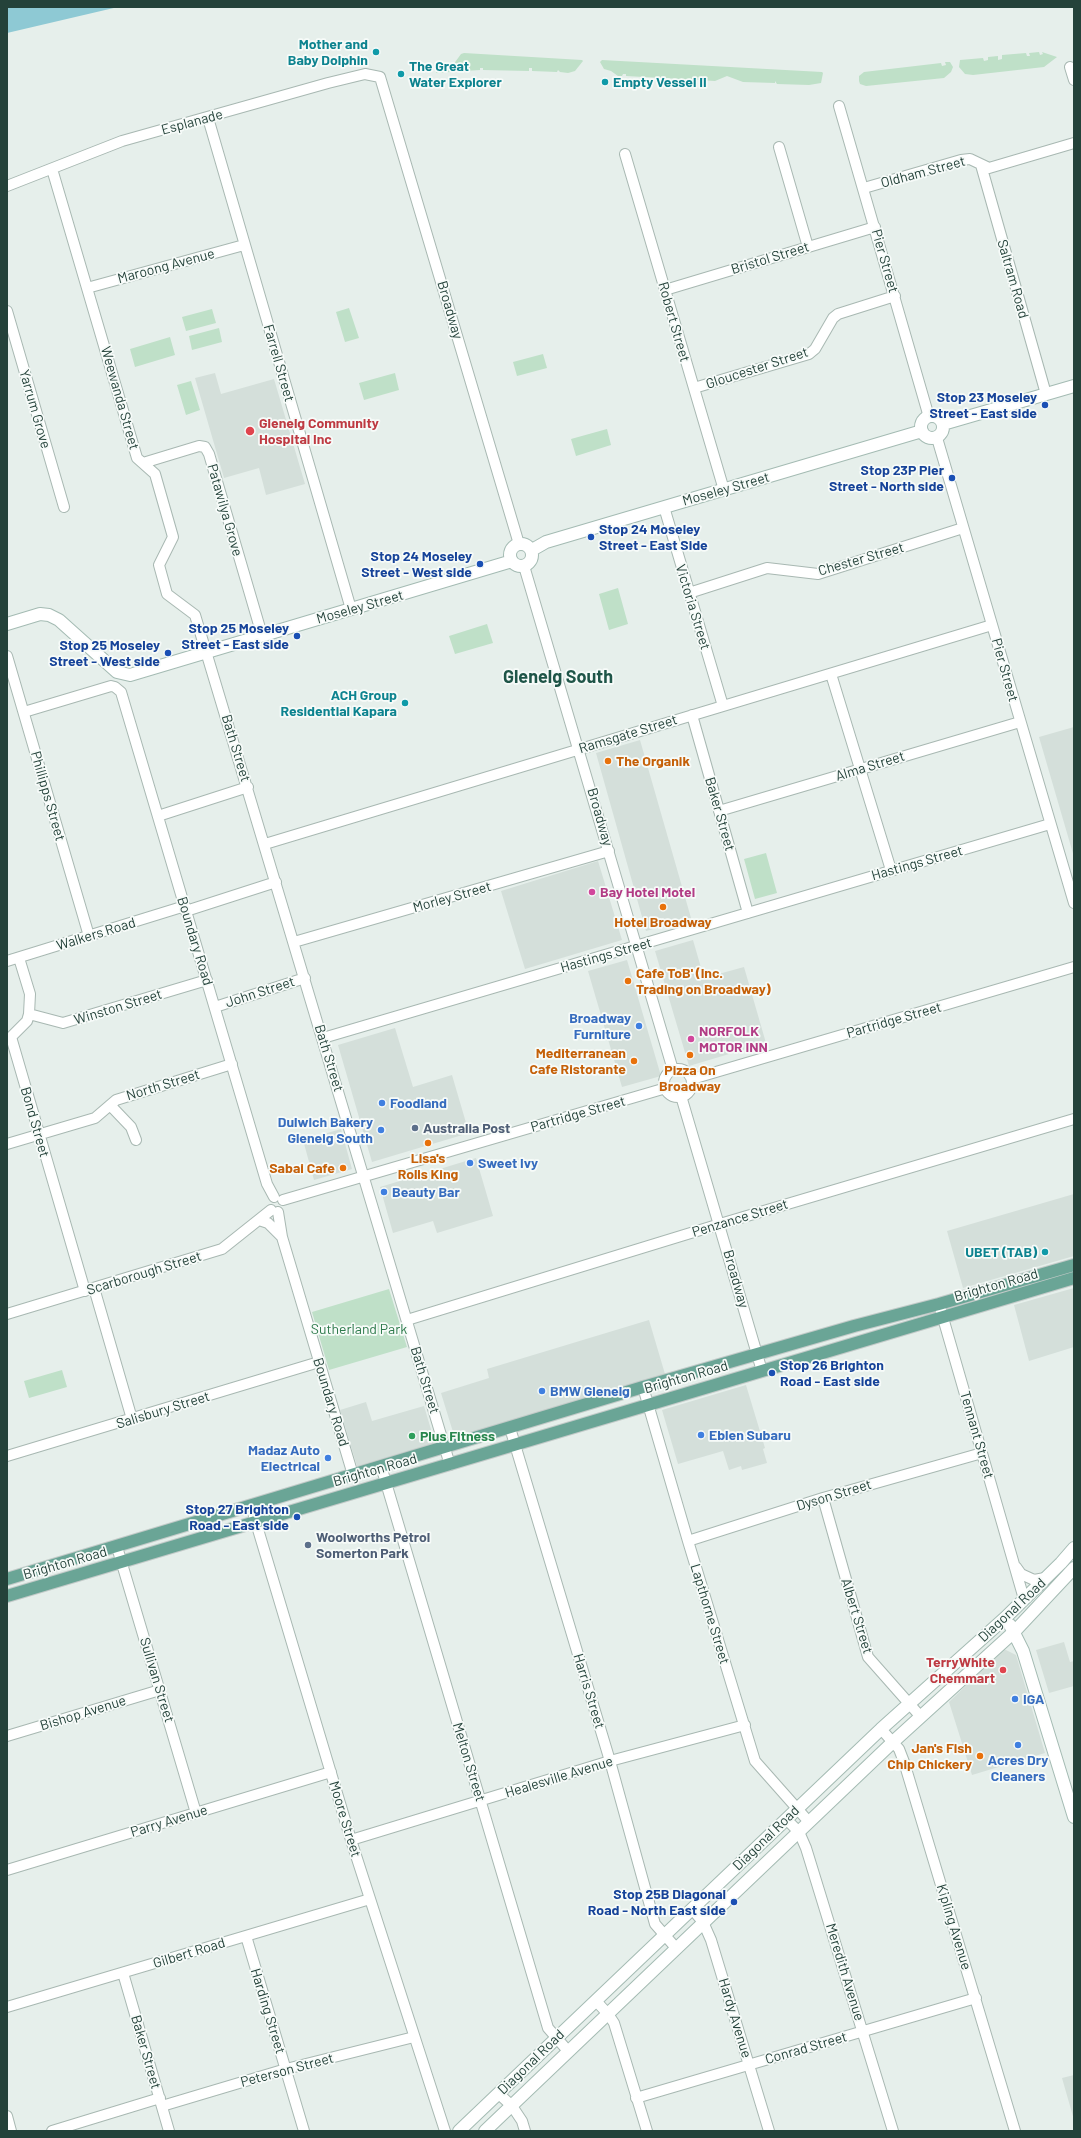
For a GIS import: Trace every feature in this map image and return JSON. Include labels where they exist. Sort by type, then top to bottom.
[{"type":"main road","points":[[943,424],[1074,386]]},
{"type":"main road","points":[[929,417],[939,419],[943,424],[943,430],[937,438],[926,437],[922,431],[922,424],[929,417]]},
{"type":"main road","name":"Moseley Street","points":[[532,550],[546,542],[922,431]]},
{"type":"main road","points":[[518,544],[528,546],[532,550],[532,558],[524,566],[518,565],[512,561],[511,551],[518,544]]},
{"type":"main road","name":"Moseley Street","points":[[7,624],[40,614],[49,615],[59,620],[117,672],[124,675],[130,675],[512,561]]},
{"type":"main road","name":"Brighton Road","points":[[7,1579],[643,1387],[854,1326],[940,1304],[1074,1265]]},
{"type":"main road","name":"Brighton Road","points":[[7,1596],[942,1316],[1074,1278]]},
{"type":"main road","name":"Diagonal Road","points":[[459,2131],[908,1703],[1005,1618],[1074,1548]]},
{"type":"main road","name":"Diagonal Road","points":[[485,2131],[894,1741],[1015,1631],[1074,1568]]},
{"type":"main road","points":[[1005,1618],[1015,1631],[1025,1655],[1074,1817]]},
{"type":"main road","points":[[1001,1643],[1014,1643],[1025,1655]]},
{"type":"street","points":[[1070,67],[1074,80]]},
{"type":"street","name":"Esplanade","points":[[7,186],[122,141],[365,74],[380,77]]},
{"type":"street","name":"Broadway","points":[[380,77],[518,544]]},
{"type":"street","name":"Pier Street","points":[[839,106],[876,227],[929,417]]},
{"type":"street","name":"Farrell Street","points":[[208,118],[351,609]]},
{"type":"street","name":"Oldham Street","points":[[864,188],[970,158],[988,168],[1074,143]]},
{"type":"street","points":[[779,147],[808,247]]},
{"type":"street","name":"Robert Street","points":[[625,154],[724,490]]},
{"type":"street","name":"Saltram Road","points":[[981,165],[1046,394]]},
{"type":"street","name":"Weewanda Street","points":[[52,169],[137,458],[155,474],[173,536],[159,565],[168,594],[196,615],[207,652]]},
{"type":"street","name":"Bristol Street","points":[[665,290],[876,227]]},
{"type":"street","name":"Maroong Avenue","points":[[87,288],[244,245]]},
{"type":"street","name":"Gloucester Street","points":[[694,388],[809,354],[815,349],[833,318],[838,314],[895,296]]},
{"type":"street","name":"Yarrum Grove","points":[[7,311],[64,507]]},
{"type":"street","name":"Pier Street","points":[[937,438],[1074,903]]},
{"type":"street","name":"Patawilya Grove","points":[[143,463],[199,446],[205,447],[211,461],[262,635]]},
{"type":"street","name":"Victoria Street","points":[[664,507],[723,706]]},
{"type":"street","name":"Chester Street","points":[[689,593],[767,568],[818,574],[963,528]]},
{"type":"street","name":"Broadway","points":[[524,566],[580,749],[673,1070]]},
{"type":"street","name":"Ramsgate Street","points":[[265,844],[992,625]]},
{"type":"street","name":"Bath Street","points":[[207,652],[450,1464]]},
{"type":"street","name":"Phillipps Street","points":[[7,656],[89,936]]},
{"type":"street","points":[[831,674],[891,870]]},
{"type":"street","name":"Boundary Road","points":[[24,712],[111,686],[115,687],[120,692],[186,908],[267,1184],[278,1199]]},
{"type":"street","name":"Baker Street","points":[[692,715],[748,913]]},
{"type":"street","name":"Alma Street","points":[[719,811],[1020,722]]},
{"type":"street","points":[[158,816],[248,787]]},
{"type":"street","name":"Hastings Street","points":[[323,1038],[1050,824]]},
{"type":"street","name":"Morley Street","points":[[294,942],[609,851]]},
{"type":"street","name":"Walkers Road","points":[[7,961],[276,882]]},
{"type":"street","points":[[19,958],[30,994],[29,1014]]},
{"type":"street","name":"Partridge Street","points":[[692,1079],[1074,967]]},
{"type":"street","name":"John Street","points":[[215,1007],[305,978]]},
{"type":"street","name":"Winston Street","points":[[29,1014],[63,1023],[207,980]]},
{"type":"street","name":"Bond Street","points":[[29,1014],[26,1021],[10,1038],[39,1134],[132,1419]]},
{"type":"street","name":"North Street","points":[[7,1144],[95,1118],[116,1100],[232,1064]]},
{"type":"street","points":[[682,1069],[690,1075],[692,1079],[689,1092],[681,1096],[672,1095],[666,1088],[667,1075],[673,1070],[682,1069]]},
{"type":"street","name":"Partridge Street","points":[[278,1199],[364,1176],[666,1088]]},
{"type":"street","name":"Broadway","points":[[681,1096],[720,1224],[762,1371]]},
{"type":"street","points":[[110,1105],[132,1127],[136,1140]]},
{"type":"street","name":"Penzance Street","points":[[407,1320],[720,1224],[1074,1119]]},
{"type":"street","points":[[274,1211],[268,1203],[278,1199]]},
{"type":"street","name":"Boundary Road","points":[[274,1211],[353,1475]]},
{"type":"street","name":"Scarborough Street","points":[[7,1314],[222,1249],[259,1220],[274,1211]]},
{"type":"street","name":"Boundary Road","points":[[259,1220],[268,1222],[282,1237]]},
{"type":"street","name":"Tennant Street","points":[[940,1304],[942,1316],[1024,1599]]},
{"type":"street","name":"Salisbury Street","points":[[7,1456],[319,1362]]},
{"type":"street","name":"Lapthorne Street","points":[[643,1387],[755,1761],[809,1822]]},
{"type":"street","name":"Harris Street","points":[[510,1428],[610,1762],[655,1924],[663,1935],[676,1948]]},
{"type":"street","name":"Dyson Street","points":[[688,1541],[823,1498],[982,1453]]},
{"type":"street","name":"Melton Street","points":[[381,1466],[548,2028],[568,2051]]},
{"type":"street","name":"Albert Street","points":[[823,1498],[868,1657],[921,1717]]},
{"type":"street","name":"Moore Street","points":[[251,1506],[351,1840],[445,2131]]},
{"type":"street","name":"Sullivan Street","points":[[117,1547],[196,1813]]},
{"type":"street","points":[[1015,1566],[1022,1574],[1034,1580],[1045,1578]]},
{"type":"street","name":"Bishop Avenue","points":[[7,1736],[160,1690]]},
{"type":"street","name":"Healesville Avenue","points":[[351,1840],[610,1762],[745,1725]]},
{"type":"street","name":"Kipling Avenue","points":[[881,1729],[894,1741],[904,1762],[1015,2131]]},
{"type":"street","name":"Parry Avenue","points":[[7,1870],[331,1772]]},
{"type":"street","name":"Meredith Avenue","points":[[786,1819],[799,1832],[806,1848],[893,2131]]},
{"type":"street","name":"Gilbert Road","points":[[7,2007],[370,1899]]},
{"type":"street","name":"Hardy Avenue","points":[[692,1909],[703,1922],[711,1940],[769,2131]]},
{"type":"street","name":"Harding Street","points":[[246,1936],[304,2131]]},
{"type":"street","name":"Baker Street","points":[[123,1973],[169,2131]]},
{"type":"street","name":"Conrad Street","points":[[636,2098],[976,1998]]},
{"type":"street","points":[[596,2001],[614,2023],[647,2131]]},
{"type":"street","name":"Peterson Street","points":[[52,2131],[414,2037]]},
{"type":"street","points":[[499,2094],[512,2106],[522,2121],[525,2131]]},
{"type":"street","points":[[7,2116],[11,2131]]},
{"type":"shaded area","name":"Glenelg Community Hospital Inc","points":[[215,373],[221,394],[274,379],[305,484],[266,495],[259,468],[224,478],[195,378]]},
{"type":"shaded area","points":[[1074,727],[1074,857],[1039,737]]},
{"type":"shaded area","points":[[640,740],[691,918],[646,931],[596,753]]},
{"type":"shaded area","points":[[598,861],[622,940],[525,969],[501,891]]},
{"type":"shaded area","points":[[693,940],[704,978],[744,967],[766,1043],[689,1066],[655,951]]},
{"type":"shaded area","points":[[627,960],[661,1076],[622,1087],[588,971]]},
{"type":"shaded area","points":[[395,1028],[413,1087],[452,1075],[469,1133],[372,1162],[338,1045]]},
{"type":"shaded area","points":[[341,1129],[352,1169],[314,1180],[303,1140]]},
{"type":"shaded area","points":[[476,1158],[493,1216],[437,1233],[433,1221],[393,1233],[380,1187]]},
{"type":"shaded area","points":[[1074,1194],[1074,1256],[963,1288],[947,1231]]},
{"type":"shaded area","points":[[1074,1288],[1074,1347],[1029,1361],[1014,1305]]},
{"type":"shaded area","points":[[649,1320],[665,1374],[460,1436],[453,1432],[441,1393],[489,1378],[487,1369]]},
{"type":"shaded area","points":[[746,1385],[765,1448],[763,1449],[767,1463],[742,1470],[741,1466],[729,1470],[723,1451],[678,1464],[662,1410]]},
{"type":"shaded area","points":[[366,1402],[372,1421],[424,1406],[435,1443],[357,1466],[340,1410]]},
{"type":"shaded area","points":[[1064,1642],[1070,1662],[1074,1661],[1074,1686],[1049,1693],[1036,1650]]},
{"type":"shaded area","points":[[1004,1649],[1016,1655],[1045,1753],[972,1775],[949,1702]]},
{"type":"shaded area","points":[[1074,2075],[1074,2120],[1062,2078]]},
{"type":"green space","points":[[1039,52],[1040,55],[1043,54],[1042,52],[1057,57],[1044,67],[973,75],[965,74],[959,67],[960,60],[983,58],[984,61],[988,60],[988,57],[998,56],[998,60],[1002,59],[1002,55],[1026,53],[1027,56],[1030,56],[1029,53]]},
{"type":"green space","points":[[461,54],[583,61],[575,71],[568,73],[560,72],[558,70],[557,72],[532,71],[532,68],[529,68],[529,71],[483,70],[483,68],[480,68],[480,70],[436,73],[437,70],[453,65]]},
{"type":"green space","points":[[602,60],[823,73],[821,83],[809,85],[777,84],[775,81],[775,83],[743,82],[727,76],[715,81],[664,78],[664,76],[661,78],[626,76],[626,74],[618,76],[611,71],[604,69],[600,62]]},
{"type":"green space","points":[[945,62],[950,62],[953,67],[951,72],[944,78],[866,86],[860,84],[859,81],[859,76],[864,72],[941,63],[942,66],[946,65]]},
{"type":"green space","points":[[349,308],[359,338],[345,342],[336,312]]},
{"type":"green space","points":[[212,309],[216,323],[186,331],[182,317]]},
{"type":"green space","points":[[219,328],[222,342],[192,350],[189,336]]},
{"type":"green space","points":[[170,337],[175,355],[135,367],[130,349]]},
{"type":"green space","points":[[543,354],[547,368],[517,376],[513,362]]},
{"type":"green space","points":[[395,373],[399,390],[364,400],[359,383]]},
{"type":"green space","points":[[191,381],[200,410],[186,415],[177,385]]},
{"type":"green space","points":[[607,429],[611,445],[576,456],[571,439]]},
{"type":"green space","points":[[618,588],[628,624],[609,630],[599,594]]},
{"type":"green space","points":[[487,624],[493,643],[455,654],[449,636]]},
{"type":"green space","points":[[766,853],[777,893],[755,899],[744,859]]},
{"type":"green space","name":"Sutherland Park","points":[[389,1289],[407,1347],[329,1370],[312,1312]]},
{"type":"green space","points":[[62,1370],[67,1387],[29,1398],[24,1381]]},
{"type":"water","points":[[7,7],[118,7],[7,33]]},
{"type":"place","name":"Mother and Baby Dolphin","points":[[376,52]]},
{"type":"place","name":"The Great Water Explorer","points":[[401,74]]},
{"type":"place","name":"Empty Vessel II","points":[[605,82]]},
{"type":"place","name":"Stop 23 Moseley Street - East side","points":[[1045,405]]},
{"type":"place","name":"Glenelg Community Hospital Inc","points":[[250,431]]},
{"type":"place","name":"Stop 23P Pier Street - North side","points":[[952,478]]},
{"type":"place","name":"Stop 24 Moseley Street - East Side","points":[[591,537]]},
{"type":"place","name":"Stop 24 Moseley Street - West side","points":[[480,564]]},
{"type":"place","name":"Stop 25 Moseley Street - East side","points":[[297,636]]},
{"type":"place","name":"Stop 25 Moseley Street - West side","points":[[168,653]]},
{"type":"place","name":"ACH Group Residential Kapara","points":[[405,703]]},
{"type":"place","name":"The Organik","points":[[608,761]]},
{"type":"place","name":"Bay Hotel Motel","points":[[592,892]]},
{"type":"place","name":"Hotel Broadway","points":[[663,907]]},
{"type":"place","name":"Cafe ToB' (Inc. Trading on Broadway)","points":[[628,981]]},
{"type":"place","name":"Broadway Furniture","points":[[639,1026]]},
{"type":"place","name":"NORFOLK MOTOR INN","points":[[691,1039]]},
{"type":"place","name":"Pizza On Broadway","points":[[690,1055]]},
{"type":"place","name":"Mediterranean Cafe Ristorante","points":[[634,1061]]},
{"type":"place","name":"Foodland","points":[[382,1103]]},
{"type":"place","name":"Australia Post","points":[[415,1128]]},
{"type":"place","name":"Dulwich Bakery Glenelg South","points":[[381,1130]]},
{"type":"place","name":"Lisa's Rolls King","points":[[428,1143]]},
{"type":"place","name":"Sweet Ivy","points":[[470,1163]]},
{"type":"place","name":"Sabai Cafe","points":[[343,1168]]},
{"type":"place","name":"Beauty Bar","points":[[384,1192]]},
{"type":"place","name":"UBET (TAB)","points":[[1045,1252]]},
{"type":"place","name":"Stop 26 Brighton Road - East side","points":[[772,1373]]},
{"type":"place","name":"BMW Glenelg","points":[[542,1391]]},
{"type":"place","name":"Eblen Subaru","points":[[701,1435]]},
{"type":"place","name":"Plus Fitness","points":[[412,1436]]},
{"type":"place","name":"Madaz Auto Electrical","points":[[328,1458]]},
{"type":"place","name":"Stop 27 Brighton Road - East side","points":[[297,1517]]},
{"type":"place","name":"Woolworths Petrol Somerton Park","points":[[308,1545]]},
{"type":"place","name":"TerryWhite Chemmart","points":[[1003,1670]]},
{"type":"place","name":"IGA","points":[[1015,1699]]},
{"type":"place","name":"Acres Dry Cleaners","points":[[1018,1745]]},
{"type":"place","name":"Jan's Fish Chip Chickery","points":[[980,1756]]},
{"type":"place","name":"Stop 25B Diagonal Road - North East side","points":[[734,1902]]},
{"type":"district","name":"Glenelg South","points":[[558,677]]}]
